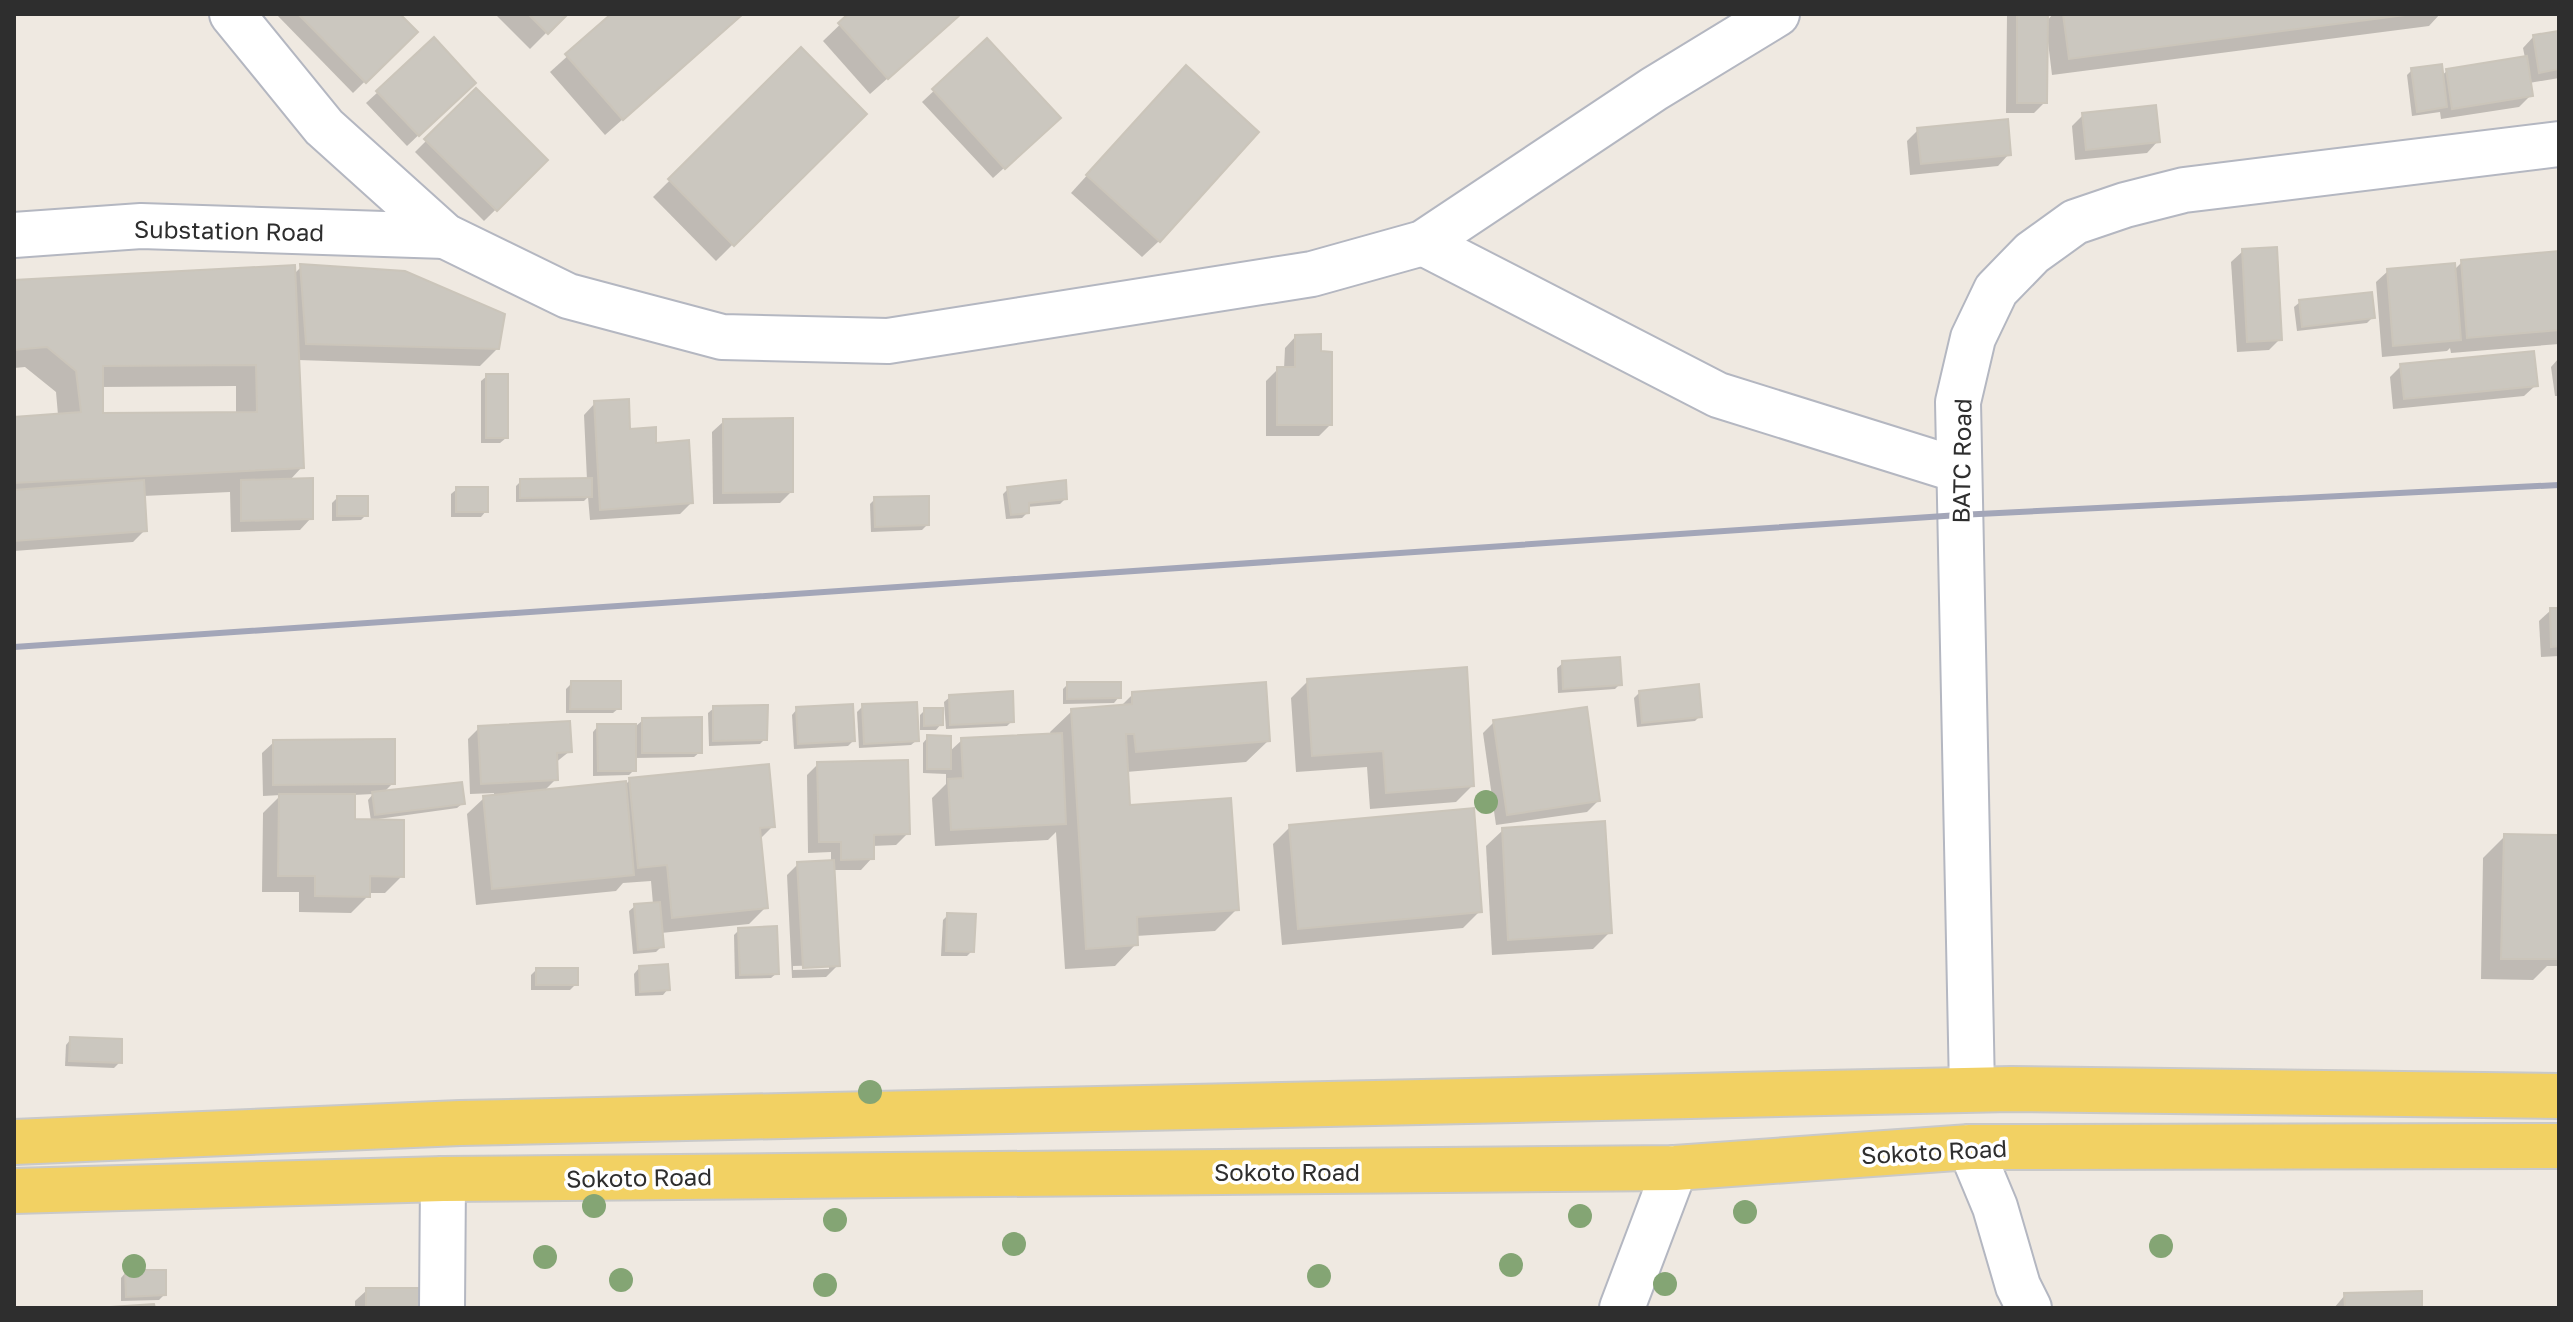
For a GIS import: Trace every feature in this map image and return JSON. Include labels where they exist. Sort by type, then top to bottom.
[{"type":"main road","points":[[14,1142],[460,1123],[1972,1089],[2559,1096]]},
{"type":"main road","points":[[1214,1172],[1215,1106]]},
{"type":"main road","name":"Sokoto Road","points":[[14,1191],[443,1179],[1675,1168],[1970,1147],[2559,1146]]},
{"type":"street","points":[[232,14],[324,127],[445,236],[568,296],[722,337],[888,341],[1312,274],[1423,243],[1654,89],[1777,14]]},
{"type":"street","name":"BATC Road","points":[[1972,1089],[1958,402],[1973,338],[1996,290],[2032,253],[2075,222],[2125,205],[2184,190],[2559,144]]},
{"type":"street","name":"Substation Road","points":[[14,235],[141,226],[445,236]]},
{"type":"street","points":[[1423,243],[1718,395],[1958,470]]},
{"type":"street","points":[[1970,1147],[1995,1207],[2018,1286],[2029,1308]]},
{"type":"street","points":[[1622,1308],[1675,1168]]},
{"type":"street","points":[[442,1308],[443,1179]]},
{"type":"building","points":[[298,14],[400,14],[418,32],[366,83]]},
{"type":"building","points":[[528,14],[568,14],[548,34]]},
{"type":"building","points":[[611,14],[743,14],[623,120],[565,54]]},
{"type":"building","points":[[848,14],[961,14],[888,79],[838,23]]},
{"type":"building","points":[[2017,14],[2048,14],[2047,103],[2017,103]]},
{"type":"building","points":[[2063,14],[2413,14],[2069,59]]},
{"type":"building","points":[[2559,31],[2559,69],[2539,73],[2533,35]]},
{"type":"building","points":[[434,37],[476,83],[419,136],[376,91]]},
{"type":"building","points":[[987,38],[1061,118],[1005,169],[932,89]]},
{"type":"building","points":[[801,47],[867,114],[734,246],[668,179]]},
{"type":"building","points":[[2527,56],[2533,96],[2452,109],[2446,69]]},
{"type":"building","points":[[2442,64],[2447,107],[2417,112],[2411,68]]},
{"type":"building","points":[[1186,65],[1259,132],[1160,242],[1086,175]]},
{"type":"building","points":[[476,88],[548,160],[497,211],[424,139]]},
{"type":"building","points":[[2156,105],[2160,142],[2086,150],[2082,113]]},
{"type":"building","points":[[2008,119],[2011,155],[1921,164],[1917,128]]},
{"type":"building","points":[[2277,247],[2282,340],[2247,342],[2242,249]]},
{"type":"building","points":[[2559,251],[2559,330],[2467,338],[2461,260]]},
{"type":"building","points":[[2455,263],[2461,340],[2393,346],[2387,269]]},
{"type":"building","points":[[300,264],[405,271],[505,314],[499,349],[306,344]]},
{"type":"building","points":[[295,265],[304,468],[14,483],[14,417],[81,412],[76,371],[47,347],[14,350],[14,280]],"holes":[[[256,365],[257,412],[103,413],[103,366]]]},
{"type":"building","points":[[2372,292],[2375,318],[2302,327],[2299,300]]},
{"type":"building","points":[[1321,334],[1321,351],[1332,352],[1332,425],[1277,425],[1277,367],[1295,367],[1295,335]]},
{"type":"building","points":[[2534,351],[2538,386],[2404,399],[2400,364]]},
{"type":"building","points":[[486,374],[508,374],[508,438],[486,438]]},
{"type":"building","points":[[629,399],[630,429],[656,427],[656,443],[689,440],[693,503],[600,510],[594,401]]},
{"type":"building","points":[[793,418],[793,492],[723,493],[723,419]]},
{"type":"building","points":[[313,478],[313,519],[241,521],[241,480]]},
{"type":"building","points":[[592,478],[592,497],[520,498],[520,479]]},
{"type":"building","points":[[144,480],[147,531],[14,541],[14,490]]},
{"type":"building","points":[[1066,480],[1067,499],[1029,503],[1029,513],[1011,515],[1007,487]]},
{"type":"building","points":[[456,487],[488,487],[488,512],[456,512]]},
{"type":"building","points":[[337,496],[368,496],[368,516],[337,516]]},
{"type":"building","points":[[929,496],[929,525],[875,527],[874,497]]},
{"type":"building","points":[[2550,608],[2559,608],[2559,646],[2551,647]]},
{"type":"building","points":[[1620,657],[1622,685],[1563,689],[1562,661]]},
{"type":"building","points":[[1467,667],[1474,786],[1386,793],[1383,751],[1312,756],[1307,679]]},
{"type":"building","points":[[571,681],[621,681],[621,709],[570,709]]},
{"type":"building","points":[[1067,682],[1121,682],[1121,698],[1067,699]]},
{"type":"building","points":[[1266,682],[1270,741],[1136,752],[1134,734],[1126,734],[1130,805],[1231,798],[1239,910],[1137,917],[1138,945],[1086,949],[1071,709],[1132,704],[1132,692]]},
{"type":"building","points":[[1699,684],[1702,717],[1642,723],[1639,691]]},
{"type":"building","points":[[1013,691],[1014,722],[950,725],[949,695]]},
{"type":"building","points":[[917,702],[919,741],[864,744],[862,704]]},
{"type":"building","points":[[853,704],[855,741],[798,744],[796,707]]},
{"type":"building","points":[[768,705],[767,740],[713,741],[713,706]]},
{"type":"building","points":[[1587,707],[1600,801],[1507,815],[1493,720]]},
{"type":"building","points":[[924,708],[943,708],[943,725],[924,726]]},
{"type":"building","points":[[702,717],[702,753],[642,753],[642,718]]},
{"type":"building","points":[[570,721],[572,752],[557,753],[558,780],[481,784],[478,726]]},
{"type":"building","points":[[597,724],[636,724],[636,771],[598,771]]},
{"type":"building","points":[[1062,733],[1066,824],[951,830],[948,779],[963,778],[961,738]]},
{"type":"building","points":[[927,735],[951,736],[951,769],[927,769]]},
{"type":"building","points":[[395,739],[395,784],[273,785],[273,740]]},
{"type":"building","points":[[908,760],[910,834],[874,835],[874,859],[841,860],[841,842],[819,842],[817,762]]},
{"type":"building","points":[[769,764],[775,827],[760,828],[768,908],[672,918],[667,865],[638,868],[629,778]]},
{"type":"building","points":[[626,781],[634,875],[492,889],[483,796]]},
{"type":"building","points":[[462,782],[465,804],[375,815],[372,792]]},
{"type":"building","points":[[279,794],[355,794],[355,819],[404,820],[404,877],[370,876],[370,897],[315,896],[315,876],[278,876]]},
{"type":"building","points":[[1474,808],[1482,912],[1298,929],[1289,825]]},
{"type":"building","points":[[1605,821],[1612,933],[1508,940],[1502,828]]},
{"type":"building","points":[[2504,834],[2559,835],[2557,959],[2501,959]]},
{"type":"building","points":[[834,860],[840,966],[803,968],[797,862]]},
{"type":"building","points":[[660,902],[664,947],[638,950],[634,904]]},
{"type":"building","points":[[947,913],[976,914],[974,952],[946,951]]},
{"type":"building","points":[[777,926],[779,974],[740,975],[738,928]]},
{"type":"building","points":[[668,964],[670,990],[640,992],[639,966]]},
{"type":"building","points":[[536,968],[578,968],[578,985],[536,985]]},
{"type":"building","points":[[70,1037],[122,1039],[122,1063],[69,1061]]},
{"type":"building","points":[[125,1270],[166,1270],[166,1295],[126,1297]]},
{"type":"building","points":[[366,1288],[422,1288],[421,1308],[366,1308]]},
{"type":"building","points":[[2422,1291],[2422,1308],[2345,1308],[2344,1293]]},
{"type":"building","points":[[154,1304],[155,1308],[95,1308]]},
{"type":"railway","points":[[14,647],[1959,515],[2559,485]]}]
